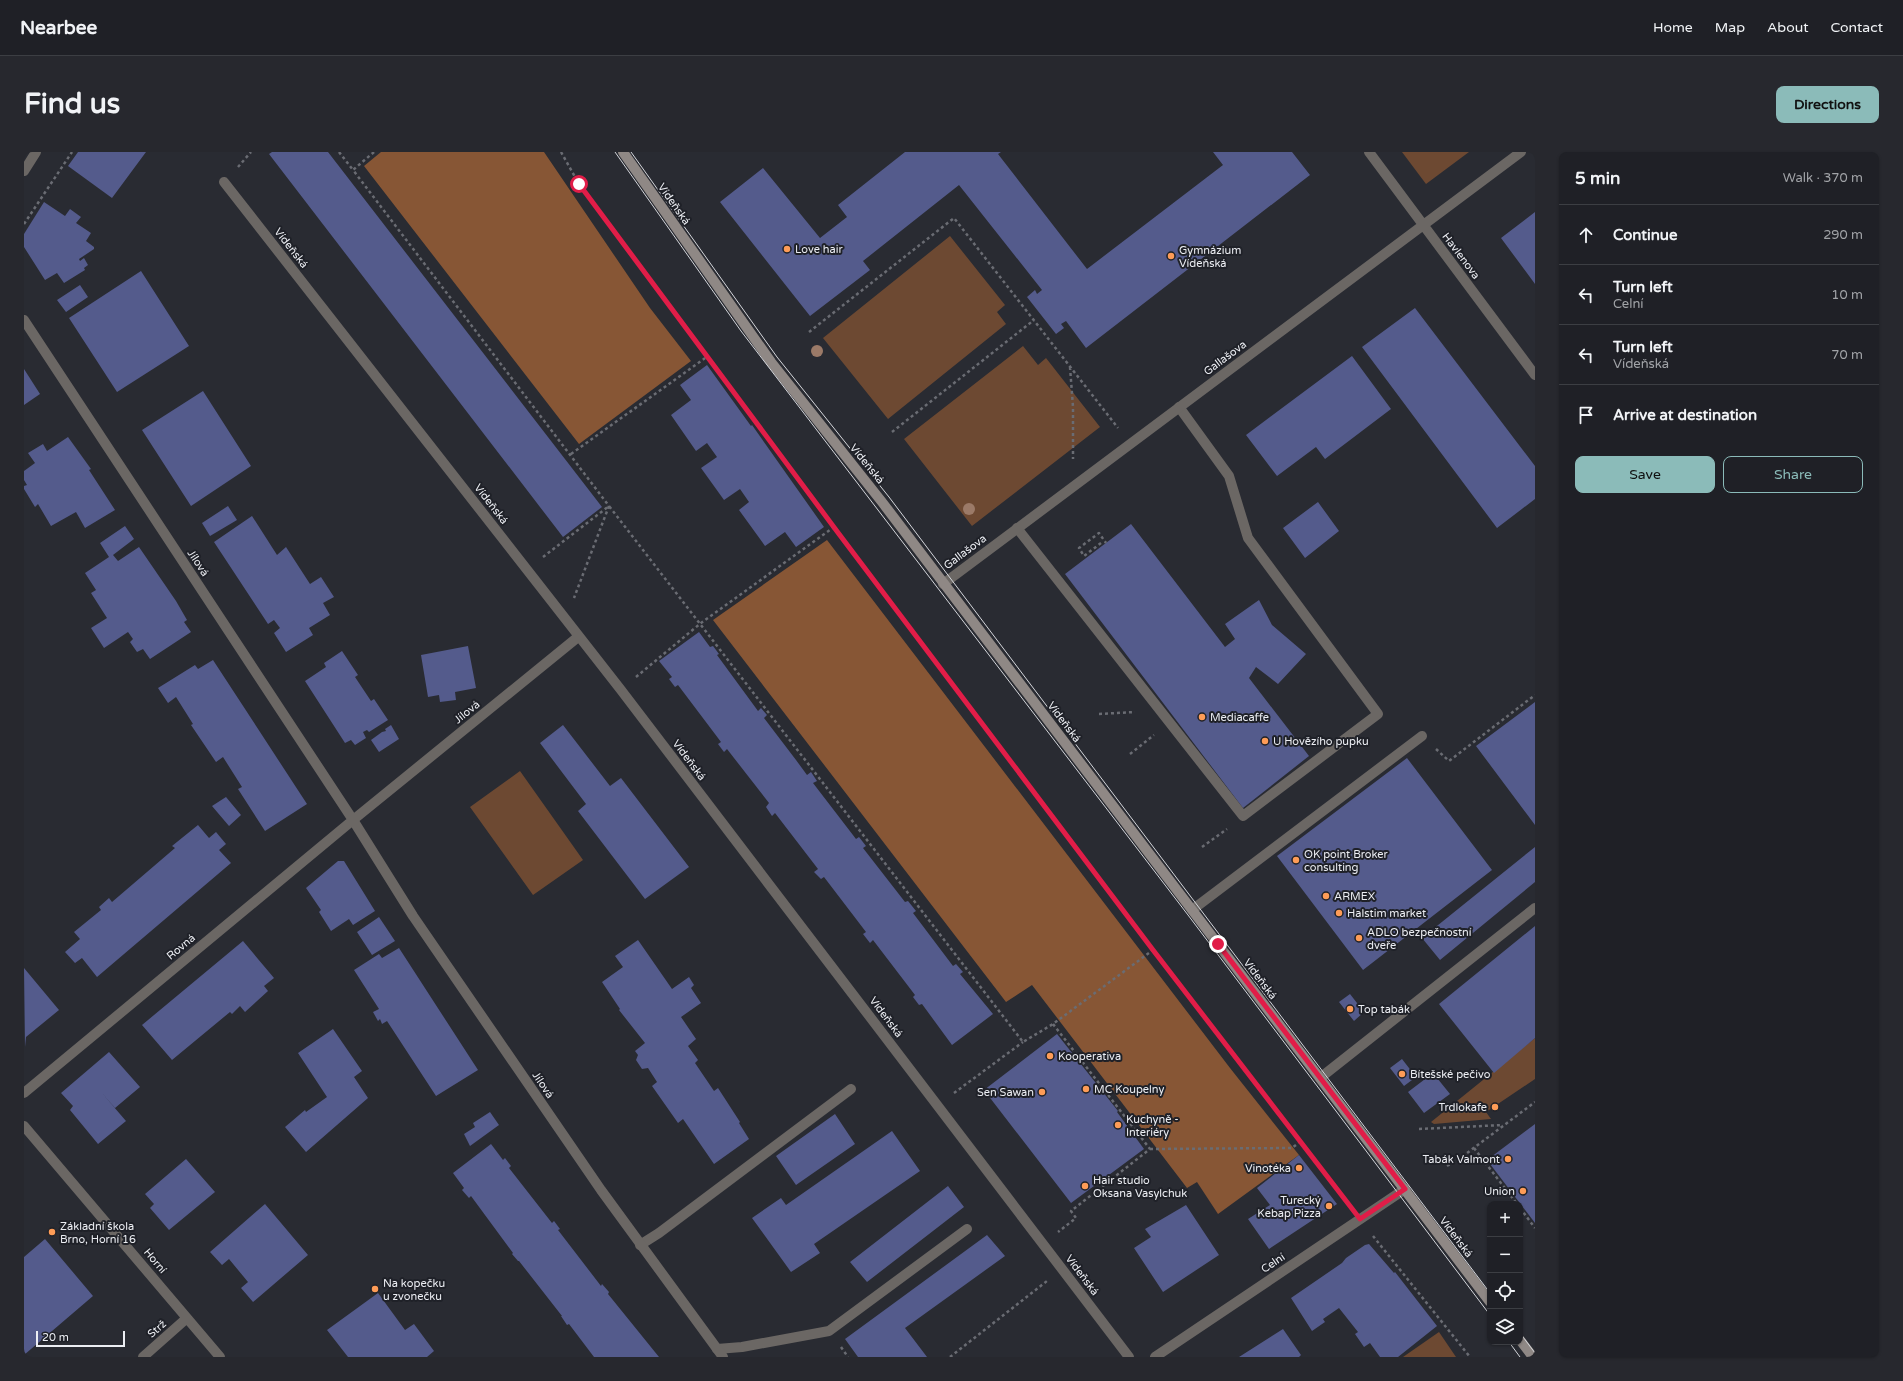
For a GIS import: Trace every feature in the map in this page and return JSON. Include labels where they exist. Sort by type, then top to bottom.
[{"type":"main road","name":"Vídeňská","points":[[624,152],[771,362],[882,502],[1487,1298]]},
{"type":"main road","points":[[1523,1344],[1533,1357]]},
{"type":"street","points":[[24,171],[36,152]]},
{"type":"street","name":"Havlenova","points":[[1369,152],[1535,375]]},
{"type":"street","name":"Gallašova","points":[[943,584],[1521,152]]},
{"type":"street","name":"Vídeňská","points":[[224,182],[578,637],[621,690],[1130,1357]]},
{"type":"street","name":"Jílová","points":[[24,320],[353,820],[417,923],[640,1245],[720,1353]]},
{"type":"street","points":[[1017,528],[1243,816],[1378,714],[1248,538],[1229,476],[1179,407]]},
{"type":"street","name":"Jílová","points":[[353,820],[578,637]]},
{"type":"street","points":[[1192,910],[1422,736]]},
{"type":"street","name":"Rovná","points":[[24,1093],[353,820]]},
{"type":"street","points":[[1320,1078],[1535,908]]},
{"type":"street","points":[[640,1245],[659,1233],[851,1089]]},
{"type":"street","name":"Horní","points":[[24,1126],[220,1357]]},
{"type":"street","name":"Celní","points":[[1155,1357],[1405,1189]]},
{"type":"street","points":[[720,1353],[742,1347],[829,1331],[967,1229]]},
{"type":"street","name":"Strž","points":[[143,1357],[187,1318]]},
{"type":"path","points":[[24,224],[72,152]]},
{"type":"path","points":[[339,152],[1023,1042]]},
{"type":"path","points":[[353,170],[374,152]]},
{"type":"path","points":[[561,152],[579,184],[834,527],[1153,950],[1360,1219],[1470,1357]]},
{"type":"path","points":[[809,332],[954,218],[1130,444]]},
{"type":"path","points":[[892,432],[1034,320]]},
{"type":"path","points":[[571,454],[708,356]]},
{"type":"path","points":[[1070,366],[1073,407],[1073,459]]},
{"type":"path","points":[[527,570],[610,506]]},
{"type":"path","points":[[566,621],[610,506]]},
{"type":"path","points":[[621,690],[701,623],[834,527]]},
{"type":"path","points":[[1101,543],[1084,556],[1079,548],[1099,533],[1106,544]]},
{"type":"path","points":[[1449,761],[1535,695]]},
{"type":"path","points":[[1099,714],[1161,712]]},
{"type":"path","points":[[1202,847],[1219,835]]},
{"type":"path","points":[[938,1105],[1023,1042],[1053,1024],[1153,950]]},
{"type":"path","points":[[1053,1024],[1150,1149]]},
{"type":"path","points":[[1447,1166],[1474,1148],[1535,1102]]},
{"type":"path","points":[[1419,1129],[1504,1125]]},
{"type":"path","points":[[1043,1244],[1076,1218],[1071,1211],[1150,1149],[1171,1147],[1292,1148],[1300,1141]]},
{"type":"path","points":[[1474,1148],[1515,1201]]},
{"type":"path","points":[[1523,1212],[1535,1228]]},
{"type":"path","points":[[950,1357],[1041,1285]]},
{"type":"shaded area","points":[[381,152],[544,152],[650,308],[691,361],[579,444],[364,166]]},
{"type":"shaded area","points":[[1402,152],[1469,152],[1426,184]]},
{"type":"shaded area","points":[[950,236],[1005,305],[997,312],[1006,324],[888,419],[823,338]]},
{"type":"shaded area","points":[[1023,346],[1038,365],[1046,358],[1100,427],[972,526],[904,439]]},
{"type":"shaded area","points":[[827,540],[1230,1068],[1299,1155],[1218,1214],[1197,1182],[1187,1188],[1032,985],[1006,1002],[713,620]]},
{"type":"shaded area","points":[[520,771],[583,860],[533,895],[470,807]]},
{"type":"shaded area","points":[[1535,1038],[1535,1079],[1486,1112],[1491,1119],[1434,1124],[1431,1122]]},
{"type":"shaded area","points":[[1439,1332],[1456,1357],[1403,1357]]},
{"type":"building","points":[[78,152],[146,152],[112,198],[68,166]]},
{"type":"building","points":[[272,152],[328,152],[602,507],[563,537],[269,154]]},
{"type":"building","points":[[905,152],[1001,152],[998,154],[1087,269],[1223,165],[1213,152],[1292,152],[1310,175],[1086,348],[1066,321],[1061,324],[1064,328],[1056,334],[1027,297],[1035,290],[1037,294],[1042,290],[959,185],[863,261],[870,270],[810,316],[720,202],[763,168],[820,238],[847,217],[838,205]]},
{"type":"building","points":[[44,202],[65,216],[70,209],[81,217],[76,223],[91,233],[86,241],[94,247],[94,249],[79,259],[80,261],[84,258],[88,265],[84,268],[85,270],[64,283],[57,273],[45,280],[24,247],[24,234]]},
{"type":"building","points":[[1535,212],[1535,284],[1501,238]]},
{"type":"building","points":[[141,271],[189,346],[117,392],[69,318]]},
{"type":"building","points":[[80,285],[88,297],[66,312],[57,300]]},
{"type":"building","points":[[1415,308],[1535,466],[1535,499],[1497,528],[1362,347]]},
{"type":"building","points":[[1352,356],[1391,409],[1325,459],[1316,447],[1277,476],[1246,435]]},
{"type":"building","points":[[707,365],[751,426],[752,425],[824,527],[796,547],[785,532],[765,546],[739,510],[749,502],[740,489],[724,500],[701,468],[717,457],[707,443],[696,451],[671,415],[691,400],[680,385]]},
{"type":"building","points":[[24,369],[40,394],[24,405]]},
{"type":"building","points":[[203,391],[251,466],[191,506],[142,430]]},
{"type":"building","points":[[68,437],[91,469],[89,470],[115,510],[85,528],[76,512],[51,526],[38,504],[35,507],[24,489],[24,486],[27,485],[24,480],[24,471],[35,463],[28,453],[43,444],[47,451]]},
{"type":"building","points":[[1318,502],[1339,531],[1305,558],[1283,528]]},
{"type":"building","points":[[228,506],[237,520],[210,536],[202,523]]},
{"type":"building","points":[[252,516],[277,555],[286,547],[310,584],[321,577],[334,597],[323,603],[330,615],[309,628],[313,635],[286,652],[274,633],[280,628],[274,620],[268,624],[214,542]]},
{"type":"building","points":[[1131,524],[1225,647],[1235,639],[1225,624],[1259,600],[1272,625],[1306,654],[1278,684],[1256,667],[1249,678],[1309,756],[1243,808],[1065,574]]},
{"type":"building","points":[[125,526],[134,539],[113,555],[118,561],[139,547],[176,601],[187,620],[184,622],[191,632],[150,659],[143,649],[137,652],[130,642],[133,639],[128,632],[104,648],[91,628],[107,618],[91,593],[96,590],[85,573],[109,557],[100,543]]},
{"type":"building","points":[[699,632],[710,647],[713,646],[719,654],[717,655],[758,711],[761,708],[767,715],[764,718],[807,775],[811,772],[817,781],[813,783],[856,839],[859,837],[866,846],[863,848],[905,902],[908,901],[916,911],[913,913],[953,966],[956,964],[963,972],[960,974],[993,1014],[952,1045],[922,1004],[919,1005],[913,997],[915,995],[873,940],[870,943],[863,934],[866,932],[824,877],[821,879],[814,872],[818,869],[775,813],[772,816],[766,807],[769,803],[727,749],[724,752],[718,744],[721,742],[678,685],[675,687],[669,679],[672,677],[659,661]]},
{"type":"building","points":[[468,646],[476,688],[455,692],[456,700],[440,702],[439,695],[428,697],[421,655]]},
{"type":"building","points":[[342,651],[358,675],[355,677],[371,701],[374,699],[388,720],[369,732],[367,730],[363,732],[366,738],[355,745],[351,740],[345,743],[305,681],[326,667],[324,663]]},
{"type":"building","points":[[213,660],[307,804],[265,831],[238,789],[242,787],[223,757],[216,762],[191,725],[193,724],[176,697],[168,703],[158,688],[195,665],[198,669]]},
{"type":"building","points":[[1535,702],[1535,825],[1476,746]]},
{"type":"building","points":[[391,725],[399,739],[379,752],[371,740],[382,732],[386,731],[385,729]]},
{"type":"building","points":[[563,725],[610,786],[621,778],[689,867],[645,899],[578,811],[586,804],[540,743]]},
{"type":"building","points":[[1407,758],[1492,870],[1363,970],[1277,856]]},
{"type":"building","points":[[226,797],[241,815],[229,826],[212,806]]},
{"type":"building","points":[[198,825],[209,838],[216,832],[226,844],[219,850],[231,863],[97,977],[82,958],[75,963],[65,952],[80,939],[74,932],[101,910],[99,907],[109,898],[112,902],[175,848],[172,846]]},
{"type":"building","points":[[1535,847],[1535,882],[1440,960],[1422,938]]},
{"type":"building","points":[[338,861],[344,861],[375,911],[353,925],[349,919],[331,931],[319,912],[321,910],[306,888]]},
{"type":"building","points":[[379,917],[395,941],[372,955],[357,932]]},
{"type":"building","points":[[1535,926],[1535,1038],[1494,1073],[1439,1004]]},
{"type":"building","points":[[638,940],[672,989],[689,977],[694,985],[691,988],[701,1003],[681,1017],[696,1039],[688,1046],[698,1060],[695,1063],[714,1091],[718,1088],[749,1139],[714,1164],[683,1119],[678,1123],[652,1086],[657,1082],[648,1068],[642,1069],[636,1060],[638,1055],[635,1051],[645,1043],[619,1010],[620,1009],[602,982],[623,967],[615,956]]},
{"type":"building","points":[[243,941],[274,978],[264,986],[268,991],[245,1012],[240,1006],[232,1014],[230,1012],[172,1060],[142,1025]]},
{"type":"building","points":[[399,948],[478,1070],[436,1096],[387,1021],[382,1024],[380,1019],[378,1021],[373,1012],[379,1009],[354,970],[379,954],[382,958]]},
{"type":"building","points":[[24,968],[59,1010],[26,1037],[25,1047]]},
{"type":"building","points":[[1350,994],[1364,1012],[1354,1021],[1339,1002]]},
{"type":"building","points":[[333,1029],[362,1071],[354,1077],[368,1098],[306,1152],[285,1127],[305,1110],[306,1112],[327,1097],[298,1053]]},
{"type":"building","points":[[1057,1034],[1118,1111],[1117,1112],[1144,1149],[1071,1203],[984,1090]]},
{"type":"building","points":[[109,1052],[140,1087],[115,1108],[101,1092],[126,1121],[98,1144],[70,1110],[73,1106],[61,1093]]},
{"type":"building","points":[[1402,1059],[1416,1077],[1404,1086],[1390,1068]]},
{"type":"building","points":[[1433,1073],[1450,1094],[1424,1113],[1408,1092]]},
{"type":"building","points":[[490,1112],[499,1125],[470,1146],[464,1134],[475,1127],[473,1123]]},
{"type":"building","points":[[835,1114],[855,1144],[796,1185],[776,1156]]},
{"type":"building","name":"Union","points":[[1535,1124],[1535,1223],[1523,1207],[1523,1201],[1518,1201],[1487,1160]]},
{"type":"building","points":[[892,1131],[920,1171],[814,1244],[820,1253],[791,1272],[752,1218],[781,1198],[786,1205]]},
{"type":"building","points":[[491,1144],[503,1160],[505,1158],[511,1166],[509,1168],[552,1223],[554,1221],[560,1229],[558,1230],[601,1286],[602,1284],[609,1292],[608,1294],[659,1357],[594,1357],[569,1324],[567,1325],[562,1316],[512,1254],[513,1253],[471,1196],[469,1198],[462,1190],[464,1188],[453,1173]]},
{"type":"building","points":[[1299,1155],[1337,1204],[1269,1249],[1248,1219],[1270,1205],[1257,1188]]},
{"type":"building","points":[[186,1159],[215,1192],[169,1230],[150,1208],[154,1204],[145,1194]]},
{"type":"building","points":[[948,1186],[964,1207],[867,1282],[850,1262]]},
{"type":"building","points":[[265,1204],[308,1255],[253,1302],[241,1288],[248,1282],[229,1259],[222,1265],[210,1252]]},
{"type":"building","points":[[1186,1205],[1219,1255],[1163,1292],[1134,1248],[1151,1237],[1145,1229]]},
{"type":"building","points":[[987,1235],[1005,1256],[905,1328],[927,1357],[858,1357],[845,1339]]},
{"type":"building","points":[[45,1239],[93,1296],[24,1355],[24,1257]]},
{"type":"building","points":[[1369,1244],[1394,1273],[1395,1272],[1437,1326],[1398,1357],[1380,1357],[1370,1343],[1364,1347],[1355,1334],[1358,1332],[1339,1308],[1323,1319],[1325,1322],[1312,1331],[1291,1298],[1342,1263],[1346,1258],[1365,1245]]},
{"type":"building","points":[[378,1293],[405,1330],[414,1324],[434,1351],[427,1357],[348,1357],[327,1330]]},
{"type":"building","points":[[1283,1329],[1301,1355],[1299,1357],[1239,1357]]},
{"type":"tram line","points":[[615,152],[741,331],[1188,915],[1487,1311]]},
{"type":"tram line","points":[[631,152],[777,357],[889,497],[1487,1289]]},
{"type":"tram line","points":[[1523,1337],[1535,1353]]},
{"type":"tram line","points":[[1511,1345],[1520,1357]]},
{"type":"place","name":"Love hair","points":[[787,249]]},
{"type":"place","name":"Gymnázium Vídeňská","points":[[1171,256]]},
{"type":"place","name":"Mediacaffe","points":[[1202,717]]},
{"type":"place","name":"U Hovězího pupku","points":[[1265,741]]},
{"type":"place","name":"OK point Broker consulting","points":[[1296,860]]},
{"type":"place","name":"ARMEX","points":[[1326,896]]},
{"type":"place","name":"Halstim market","points":[[1339,913]]},
{"type":"place","name":"ADLO bezpečnostní dveře","points":[[1359,938]]},
{"type":"place","name":"Top tabák","points":[[1350,1009]]},
{"type":"place","name":"Kooperativa","points":[[1050,1056]]},
{"type":"place","name":"Bítešské pečivo","points":[[1402,1074]]},
{"type":"place","name":"MC Koupelny","points":[[1086,1089]]},
{"type":"place","name":"Sen Sawan","points":[[1042,1092]]},
{"type":"place","name":"Trdlokafe","points":[[1495,1107]]},
{"type":"place","name":"Kuchyně - Interiéry","points":[[1118,1125]]},
{"type":"place","name":"Tabák Valmont","points":[[1508,1159]]},
{"type":"place","name":"Vinotéka","points":[[1299,1168]]},
{"type":"place","name":"Hair studio Oksana Vasylchuk","points":[[1085,1186]]},
{"type":"place","name":"Union","points":[[1523,1191]]},
{"type":"place","name":"Turecký Kebap Pizza","points":[[1329,1206]]},
{"type":"place","name":"Základní škola Brno, Horní 16","points":[[52,1232]]},
{"type":"place","name":"Na kopečku u zvonečku","points":[[375,1289]]},
{"type":"route","points":[[579,184],[839,534],[1153,950],[1360,1219],[1405,1189],[1218,944]]}]
